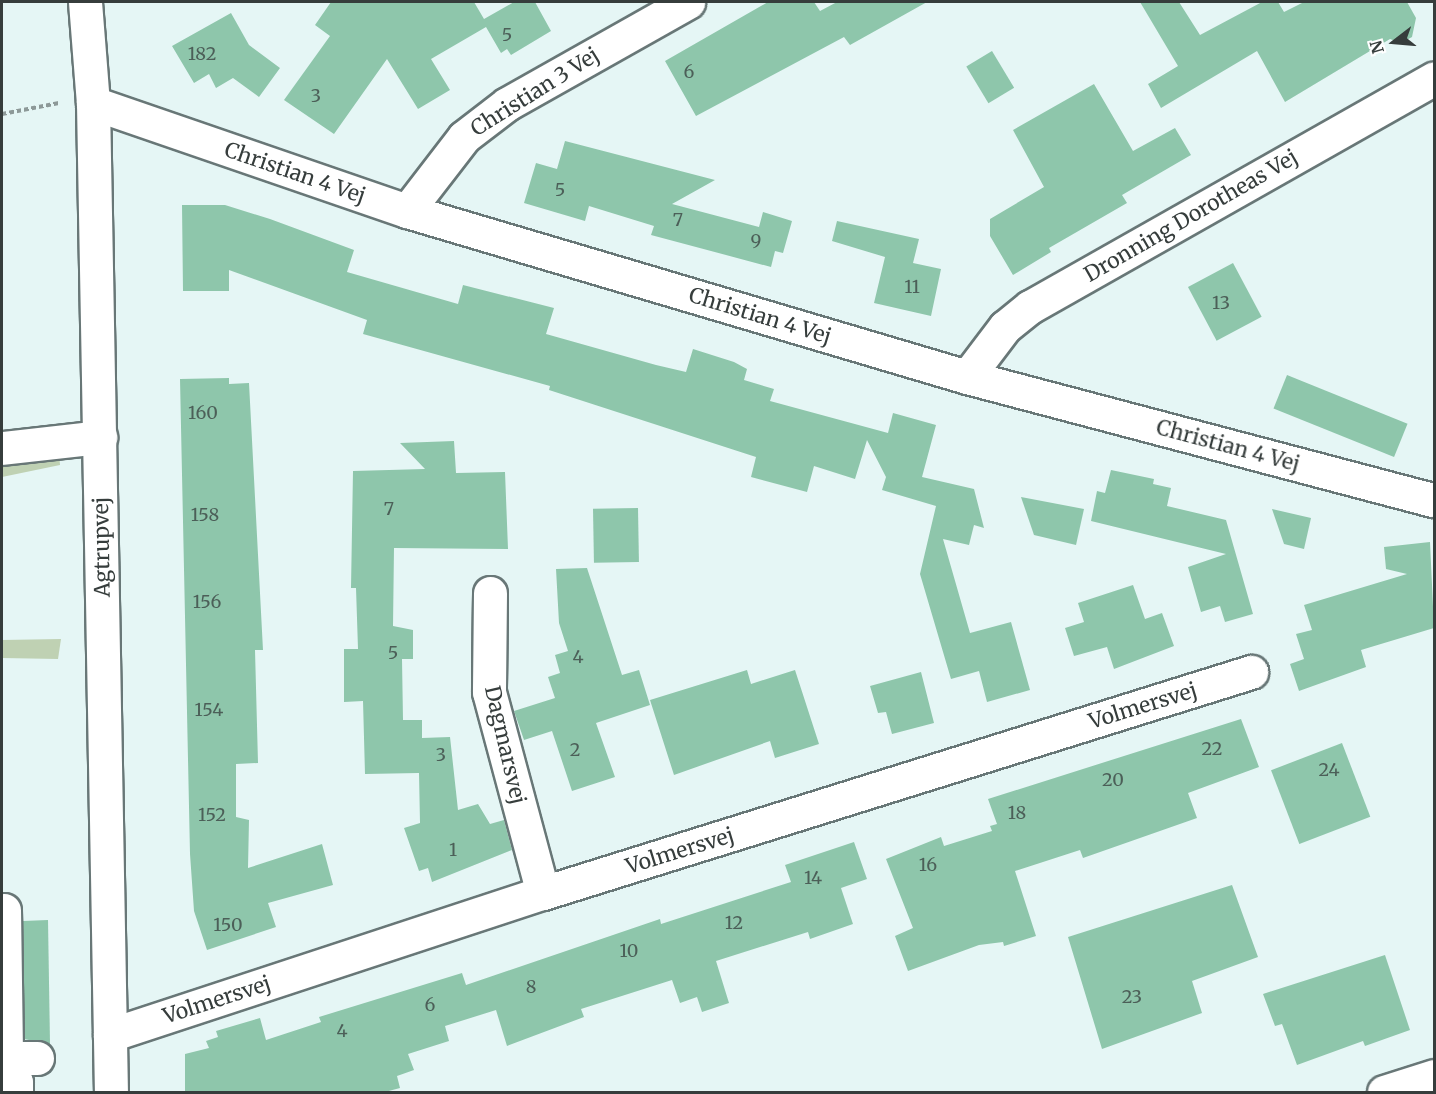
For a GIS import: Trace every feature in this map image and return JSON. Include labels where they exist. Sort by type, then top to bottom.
[{"type":"street","name":"Agtrupvej","points":[[85,2],[93,103],[111,1092]]},
{"type":"street","name":"Christian 3 Vej","points":[[406,211],[464,137],[498,111],[688,2]]},
{"type":"street","name":"Dronning Dorotheas Vej","points":[[967,377],[1005,327],[1030,307],[1434,78]]},
{"type":"street","name":"Christian 4 Vej","points":[[93,103],[406,211],[967,377],[1434,500]]},
{"type":"street","points":[[2,448],[100,438]]},
{"type":"street","name":"Dagmarsvej","points":[[490,593],[489,692],[543,893]]},
{"type":"street","name":"Volmersvej","points":[[110,1035],[543,893],[1251,672]]},
{"type":"street","points":[[4,910],[12,1064],[16,1092]]},
{"type":"street","points":[[1384,1092],[1434,1076]]},
{"type":"path","points":[[2,114],[52,102],[93,103]]},
{"type":"green space","points":[[59,453],[60,465],[2,477],[2,460]]},
{"type":"green space","points":[[61,639],[58,659],[2,658],[2,640]]},
{"type":"building","points":[[331,2],[474,2],[484,19],[514,2],[535,2],[551,31],[511,55],[507,49],[501,53],[486,27],[431,59],[450,90],[418,109],[387,59],[334,134],[284,100],[330,36],[315,25]]},
{"type":"building","points":[[768,2],[814,2],[820,11],[837,2],[927,2],[850,45],[844,37],[696,116],[665,61]]},
{"type":"building","points":[[1140,2],[1179,2],[1200,35],[1262,2],[1278,2],[1284,12],[1304,2],[1407,2],[1416,18],[1412,37],[1401,43],[1390,39],[1285,102],[1257,51],[1161,108],[1148,84],[1178,66]]},
{"type":"building","points":[[231,13],[249,45],[280,68],[259,97],[233,78],[216,88],[209,74],[194,83],[172,46]]},
{"type":"building","points":[[992,51],[1014,88],[988,103],[966,66]]},
{"type":"building","points":[[1094,84],[1133,151],[1175,128],[1191,155],[1122,195],[1127,203],[1049,248],[1051,252],[1013,275],[990,236],[990,219],[1044,187],[1013,130]]},
{"type":"building","points":[[565,141],[715,180],[672,204],[759,227],[763,212],[792,221],[783,253],[775,251],[771,267],[651,235],[654,226],[589,206],[585,221],[524,203],[536,163],[557,169]]},
{"type":"building","points":[[182,205],[225,205],[270,219],[354,250],[347,272],[458,304],[463,285],[554,308],[546,334],[686,372],[693,349],[734,362],[747,369],[744,380],[774,389],[770,401],[888,433],[893,413],[936,425],[922,477],[974,489],[984,528],[974,525],[969,545],[943,539],[970,633],[1011,622],[1030,690],[987,702],[979,671],[951,679],[920,574],[936,506],[882,490],[886,477],[867,440],[855,479],[814,466],[807,492],[751,477],[756,457],[549,390],[550,386],[363,334],[367,320],[229,270],[229,291],[183,291]]},
{"type":"building","points":[[837,221],[919,239],[913,263],[941,269],[931,316],[874,303],[885,257],[832,241]]},
{"type":"building","points":[[1233,263],[1262,317],[1217,341],[1188,287]]},
{"type":"building","points":[[1287,375],[1408,424],[1394,457],[1274,408]]},
{"type":"building","points":[[229,378],[229,384],[249,383],[263,650],[255,650],[258,763],[236,764],[236,817],[249,820],[248,868],[322,844],[333,885],[268,903],[276,927],[207,950],[194,911],[190,854],[180,379]]},
{"type":"building","points":[[454,441],[456,473],[505,472],[508,549],[394,548],[393,626],[413,630],[413,659],[402,659],[403,720],[422,720],[422,738],[450,737],[458,810],[478,804],[490,824],[504,820],[512,850],[432,882],[428,868],[419,871],[404,828],[420,823],[419,773],[365,774],[363,701],[344,702],[344,649],[358,649],[356,588],[351,588],[353,471],[425,469],[400,443]]},
{"type":"building","points":[[1111,470],[1154,479],[1153,484],[1171,488],[1167,506],[1226,520],[1253,614],[1225,622],[1220,606],[1201,612],[1188,567],[1226,554],[1091,521],[1097,491],[1105,493]]},
{"type":"building","points":[[1021,497],[1084,509],[1076,545],[1034,535]]},
{"type":"building","points":[[638,508],[639,562],[594,563],[593,509]]},
{"type":"building","points":[[1272,509],[1311,518],[1304,549],[1284,544]]},
{"type":"building","points":[[1430,542],[1434,628],[1361,650],[1366,667],[1299,691],[1290,664],[1304,659],[1296,634],[1312,630],[1304,605],[1407,574],[1386,569],[1384,547]]},
{"type":"building","points":[[587,568],[622,675],[639,670],[650,705],[596,723],[615,777],[572,791],[552,731],[524,740],[514,711],[555,698],[548,677],[560,673],[555,655],[568,651],[559,623],[556,569]]},
{"type":"building","points":[[1133,585],[1145,619],[1162,613],[1174,646],[1114,669],[1107,647],[1074,656],[1065,628],[1084,622],[1078,603]]},
{"type":"building","points":[[747,670],[751,684],[795,670],[819,744],[775,758],[770,741],[674,775],[650,700]]},
{"type":"building","points":[[921,672],[934,723],[892,734],[886,712],[878,713],[870,686]]},
{"type":"building","points":[[1241,719],[1259,767],[1188,793],[1197,818],[1083,858],[1080,850],[1015,871],[1036,936],[1004,946],[1003,942],[979,945],[908,971],[895,936],[913,928],[886,859],[941,837],[944,846],[992,831],[990,826],[997,824],[988,799]]},
{"type":"building","points":[[1342,743],[1370,817],[1299,844],[1271,770]]},
{"type":"building","points":[[854,842],[867,879],[841,888],[853,924],[810,939],[808,932],[716,961],[729,1003],[702,1012],[697,997],[680,1003],[672,980],[581,1009],[584,1017],[507,1046],[496,1010],[445,1026],[449,1041],[408,1054],[414,1070],[397,1076],[400,1088],[385,1092],[185,1092],[185,1054],[209,1048],[206,1041],[218,1037],[216,1031],[260,1018],[266,1040],[321,1022],[319,1017],[462,973],[466,985],[660,919],[661,924],[791,882],[785,865]]},
{"type":"building","points":[[1232,885],[1258,957],[1192,981],[1202,1013],[1102,1049],[1068,937]]},
{"type":"building","points":[[48,920],[50,1044],[24,1039],[23,921]]},
{"type":"building","points":[[1385,955],[1410,1030],[1365,1046],[1363,1041],[1297,1065],[1282,1024],[1275,1026],[1263,994]]}]
